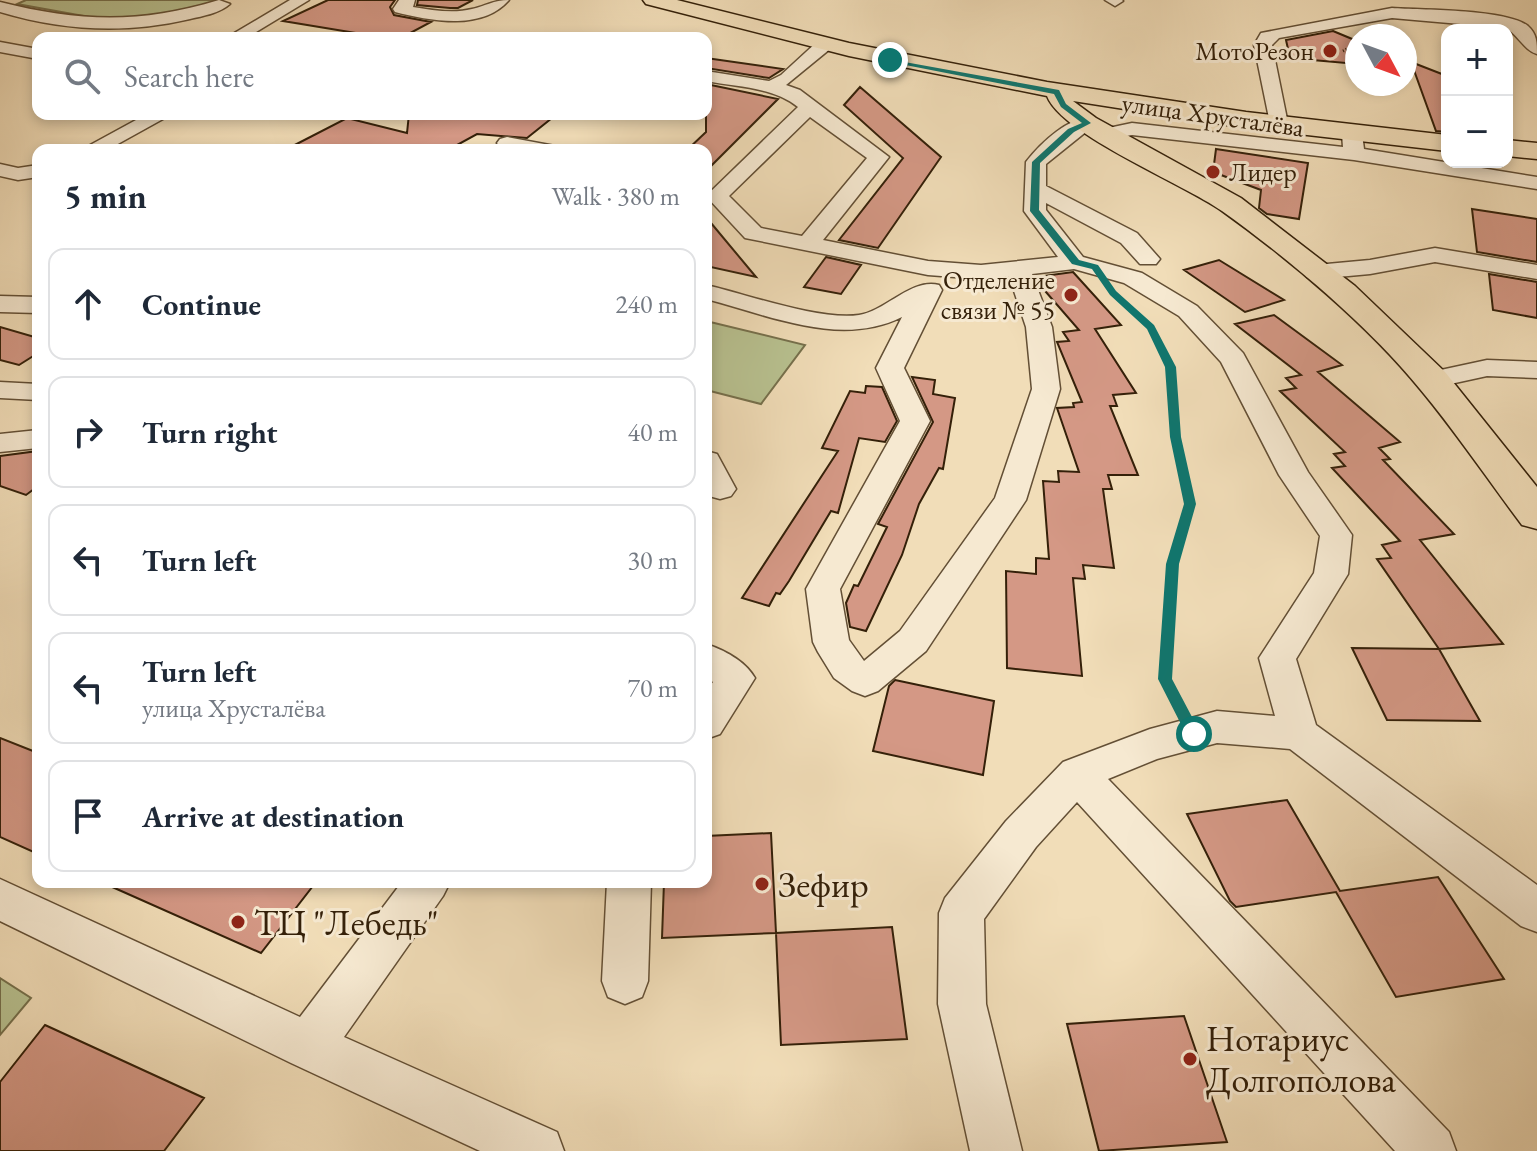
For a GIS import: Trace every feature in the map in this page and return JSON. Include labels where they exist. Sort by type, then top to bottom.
[{"type":"main road","name":"улица Хрусталёва","points":[[653,0],[824,45],[1057,92],[1278,124],[1353,144],[1441,143]]},
{"type":"main road","points":[[1057,92],[1063,106],[1097,128],[1231,204],[1344,293],[1432,380],[1535,508]]},
{"type":"main road","points":[[1513,148],[1537,151]]},
{"type":"street","points":[[244,32],[301,0]]},
{"type":"street","points":[[407,0],[401,9],[434,17],[472,14],[501,0]]},
{"type":"street","points":[[2,5],[106,25],[196,15],[235,4],[279,11]]},
{"type":"street","points":[[1278,124],[1263,45],[1267,37],[1275,34],[1384,14],[1411,13],[1511,24],[1522,30],[1537,49]]},
{"type":"street","points":[[712,76],[781,80],[824,45]]},
{"type":"street","points":[[0,47],[32,53]]},
{"type":"street","points":[[781,80],[809,107],[879,157],[807,244]]},
{"type":"street","points":[[809,107],[717,196],[753,233],[928,268],[964,272],[1085,264],[1133,278],[1188,311],[1233,359],[1294,475],[1336,535],[1331,574],[1277,658],[1299,734]]},
{"type":"street","points":[[103,144],[150,120]]},
{"type":"street","points":[[1085,264],[1035,211],[1036,162],[1071,131],[1132,129],[1353,144],[1537,183]]},
{"type":"street","points":[[507,143],[513,144]]},
{"type":"street","points":[[1513,146],[1537,144]]},
{"type":"street","points":[[0,170],[18,174],[32,172]]},
{"type":"street","points":[[712,180],[730,183]]},
{"type":"street","points":[[1036,189],[1129,238],[1148,259]]},
{"type":"street","points":[[1316,272],[1370,267],[1435,255],[1537,272]]},
{"type":"street","points":[[926,293],[890,368],[915,421],[823,589],[831,642],[847,668],[865,681],[913,641],[1010,500],[1046,389],[1039,327],[1018,268]]},
{"type":"street","points":[[712,293],[836,322],[862,323],[895,310],[964,272]]},
{"type":"street","points":[[0,304],[32,305]]},
{"type":"street","points":[[1432,380],[1487,368],[1537,370]]},
{"type":"street","points":[[0,390],[32,392]]},
{"type":"street","points":[[712,473],[720,489]]},
{"type":"street","points":[[712,662],[736,678],[712,714]]},
{"type":"street","points":[[996,1151],[962,1004],[961,913],[1021,834],[1077,774],[1150,745],[1217,727],[1299,734],[1537,911]]},
{"type":"street","points":[[1077,774],[1430,1151]]},
{"type":"street","points":[[308,1046],[424,888]]},
{"type":"street","points":[[625,981],[629,888]]},
{"type":"street","points":[[0,899],[308,1046],[538,1151]]},
{"type":"path","points":[[1085,264],[1151,327],[1171,367],[1176,437],[1190,504],[1172,564],[1165,679],[1194,734]]},
{"type":"green space","points":[[26,0],[217,0],[192,11],[117,22],[17,4]]},
{"type":"green space","points":[[712,322],[805,345],[761,404],[712,392]]},
{"type":"green space","points":[[0,978],[31,998],[0,1035]]},
{"type":"building","points":[[328,0],[395,0],[390,7],[394,15],[431,22],[412,32],[350,32],[283,21]]},
{"type":"building","points":[[418,0],[473,0],[458,8],[450,8],[417,5]]},
{"type":"building","points":[[1333,31],[1345,36],[1345,63],[1290,58],[1286,40]]},
{"type":"building","points":[[712,59],[783,69],[769,78],[712,69]]},
{"type":"building","points":[[1417,64],[1441,74],[1441,131],[1436,131],[1417,79]]},
{"type":"building","points":[[712,85],[778,99],[712,165],[712,144],[693,144],[706,132],[706,120],[712,120]]},
{"type":"building","points":[[860,87],[941,157],[878,248],[839,240],[903,158],[844,105]]},
{"type":"building","points":[[343,120],[407,133],[408,120],[550,120],[527,138],[477,134],[459,144],[297,144]]},
{"type":"building","points":[[1216,149],[1308,163],[1299,219],[1267,214],[1259,208],[1261,190],[1213,172]]},
{"type":"building","points":[[1472,209],[1537,219],[1537,262],[1477,252]]},
{"type":"building","points":[[712,224],[756,277],[712,267]]},
{"type":"building","points":[[826,257],[861,265],[841,294],[804,287]]},
{"type":"building","points":[[1219,260],[1284,300],[1245,312],[1184,270]]},
{"type":"building","points":[[1073,272],[1121,325],[1095,329],[1136,393],[1113,395],[1117,406],[1110,406],[1138,475],[1108,475],[1112,489],[1103,489],[1114,568],[1083,565],[1085,579],[1073,578],[1082,676],[1007,668],[1006,571],[1036,574],[1036,558],[1049,559],[1043,481],[1059,482],[1058,471],[1079,472],[1057,408],[1074,407],[1073,403],[1082,402],[1057,342],[1069,341],[1063,332],[1079,330],[1039,284],[1050,283],[1044,276]]},
{"type":"building","points":[[1489,274],[1537,282],[1537,318],[1493,310]]},
{"type":"building","points":[[1274,315],[1342,365],[1318,372],[1400,442],[1379,448],[1390,459],[1383,460],[1454,534],[1420,540],[1503,644],[1439,649],[1377,559],[1391,558],[1382,545],[1400,541],[1332,468],[1345,466],[1334,454],[1345,452],[1280,391],[1296,388],[1286,378],[1301,375],[1235,324]]},
{"type":"building","points":[[0,327],[32,336],[32,357],[19,365],[0,360]]},
{"type":"building","points":[[912,377],[935,380],[933,394],[955,398],[943,469],[939,468],[919,504],[902,555],[866,631],[850,627],[846,603],[854,585],[858,586],[887,527],[878,524],[933,422]]},
{"type":"building","points":[[866,386],[882,387],[897,421],[885,442],[859,438],[838,513],[831,511],[789,581],[780,594],[776,593],[769,606],[742,598],[838,451],[822,448],[850,391],[865,393]]},
{"type":"building","points":[[32,452],[32,490],[26,495],[0,486],[0,456]]},
{"type":"building","points":[[1352,648],[1439,649],[1480,721],[1387,720]]},
{"type":"building","points":[[895,680],[994,701],[983,775],[873,751],[889,686]]},
{"type":"building","points":[[0,738],[32,751],[32,851],[0,837]]},
{"type":"building","points":[[1287,800],[1340,891],[1438,877],[1504,979],[1396,997],[1336,892],[1236,907],[1230,901],[1187,814]]},
{"type":"building","points":[[771,833],[776,933],[662,938],[664,888],[712,888],[712,836]]},
{"type":"building","name":"ТЦ \"Лебедь\"","points":[[115,888],[311,888],[261,953]]},
{"type":"building","points":[[892,927],[907,1039],[781,1045],[776,933]]},
{"type":"building","points":[[1184,1016],[1227,1142],[1099,1151],[1067,1024]]},
{"type":"building","points":[[45,1025],[204,1098],[164,1151],[0,1151],[0,1082]]},
{"type":"place","name":"МотоРезон","points":[[1330,51]]},
{"type":"place","name":"Лидер","points":[[1213,172]]},
{"type":"place","name":"Отделение связи № 55","points":[[1071,295]]},
{"type":"place","name":"Зефир","points":[[762,884]]},
{"type":"place","name":"ТЦ \"Лебедь\"","points":[[238,922]]},
{"type":"place","name":"Нотариус Долгополова","points":[[1190,1059]]},
{"type":"route","points":[[890,60],[1057,92],[1063,106],[1087,123],[1071,131],[1036,162],[1035,211],[1075,262],[1095,267],[1113,293],[1151,327],[1171,367],[1176,437],[1190,504],[1172,564],[1165,679],[1194,734]]}]
